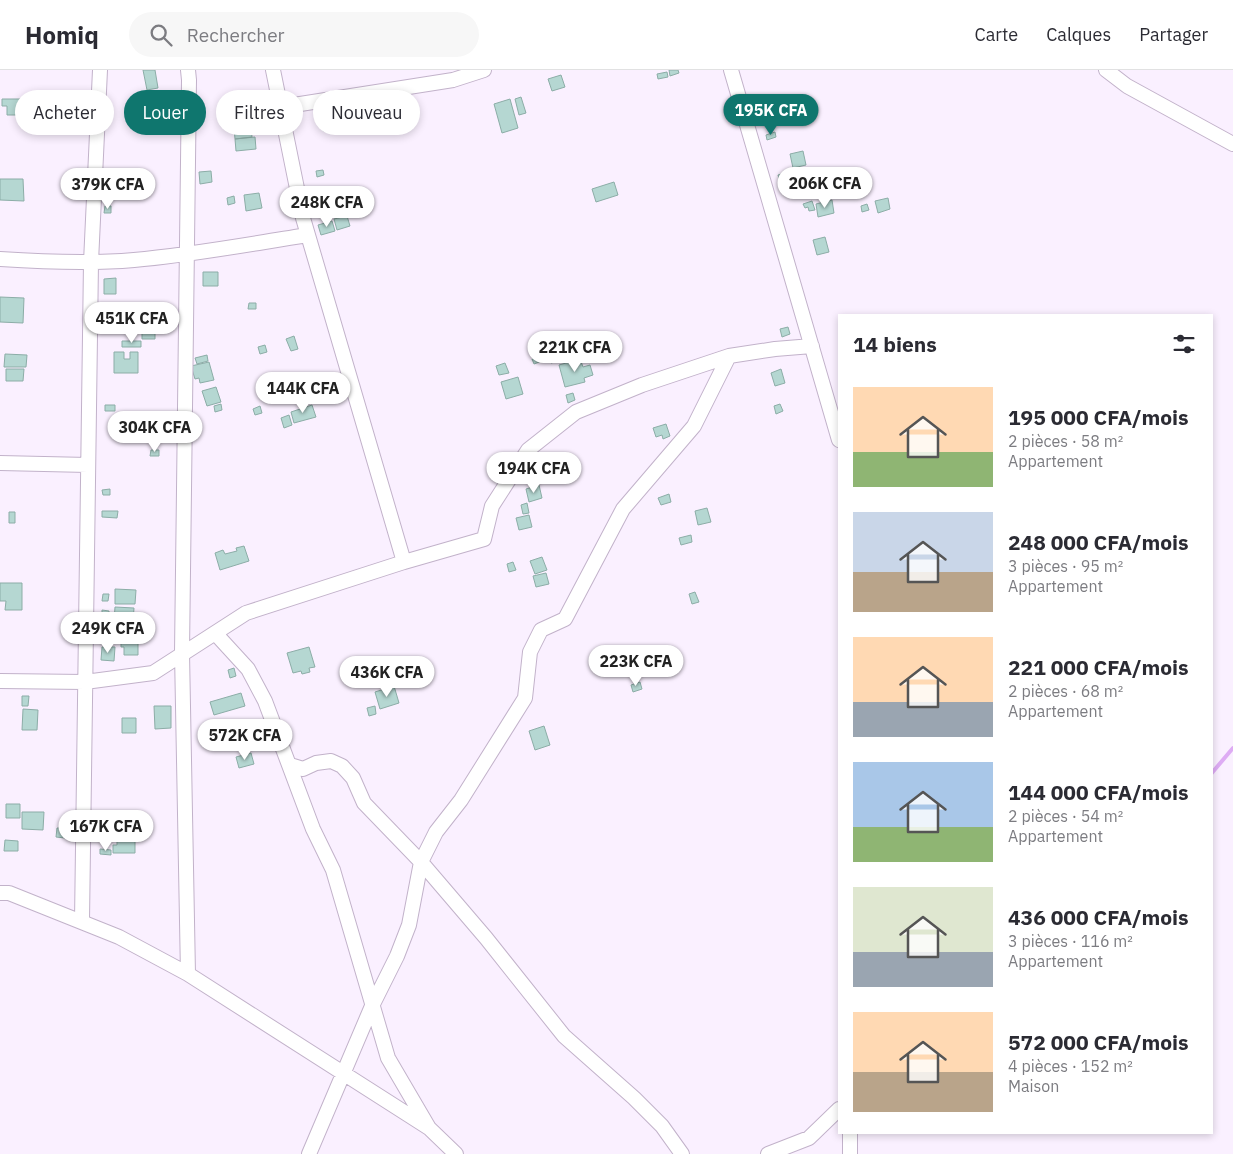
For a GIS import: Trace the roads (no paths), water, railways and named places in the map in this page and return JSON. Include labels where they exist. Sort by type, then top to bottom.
[{"type":"street","points":[[82,921],[91,262],[100,70]]},
{"type":"street","points":[[188,70],[182,653],[188,974]]},
{"type":"street","points":[[274,70],[278,90]]},
{"type":"street","points":[[303,104],[453,80],[484,70]]},
{"type":"street","points":[[731,70],[838,437]]},
{"type":"street","points":[[1106,70],[1127,86],[1233,144]]},
{"type":"street","points":[[287,135],[303,218],[404,562]]},
{"type":"street","points":[[0,259],[49,263],[132,261],[308,235]]},
{"type":"street","points":[[0,681],[85,682],[153,673],[246,613],[404,562],[484,539],[492,506],[528,450],[576,412],[642,385],[729,356],[812,346]]},
{"type":"street","points":[[309,1154],[372,1006],[398,956],[408,925],[421,862],[436,832],[460,800],[525,698],[530,652],[541,630],[565,619],[623,508],[694,426],[729,356]]},
{"type":"street","points":[[0,463],[88,465]]},
{"type":"street","points":[[215,633],[248,669],[265,701],[314,828],[333,870],[388,1058],[430,1128]]},
{"type":"street","points":[[290,765],[303,768],[316,763],[331,761],[342,766],[352,778],[364,803],[421,862],[486,938],[564,1036],[634,1098],[662,1126],[682,1154]]},
{"type":"street","points":[[0,893],[10,893],[82,921],[119,937],[188,974],[430,1128],[456,1154]]},
{"type":"street","points":[[768,1154],[809,1138],[838,1109]]},
{"type":"street","points":[[850,1134],[850,1154]]},
{"type":"waterway","points":[[1213,772],[1233,748]]}]
